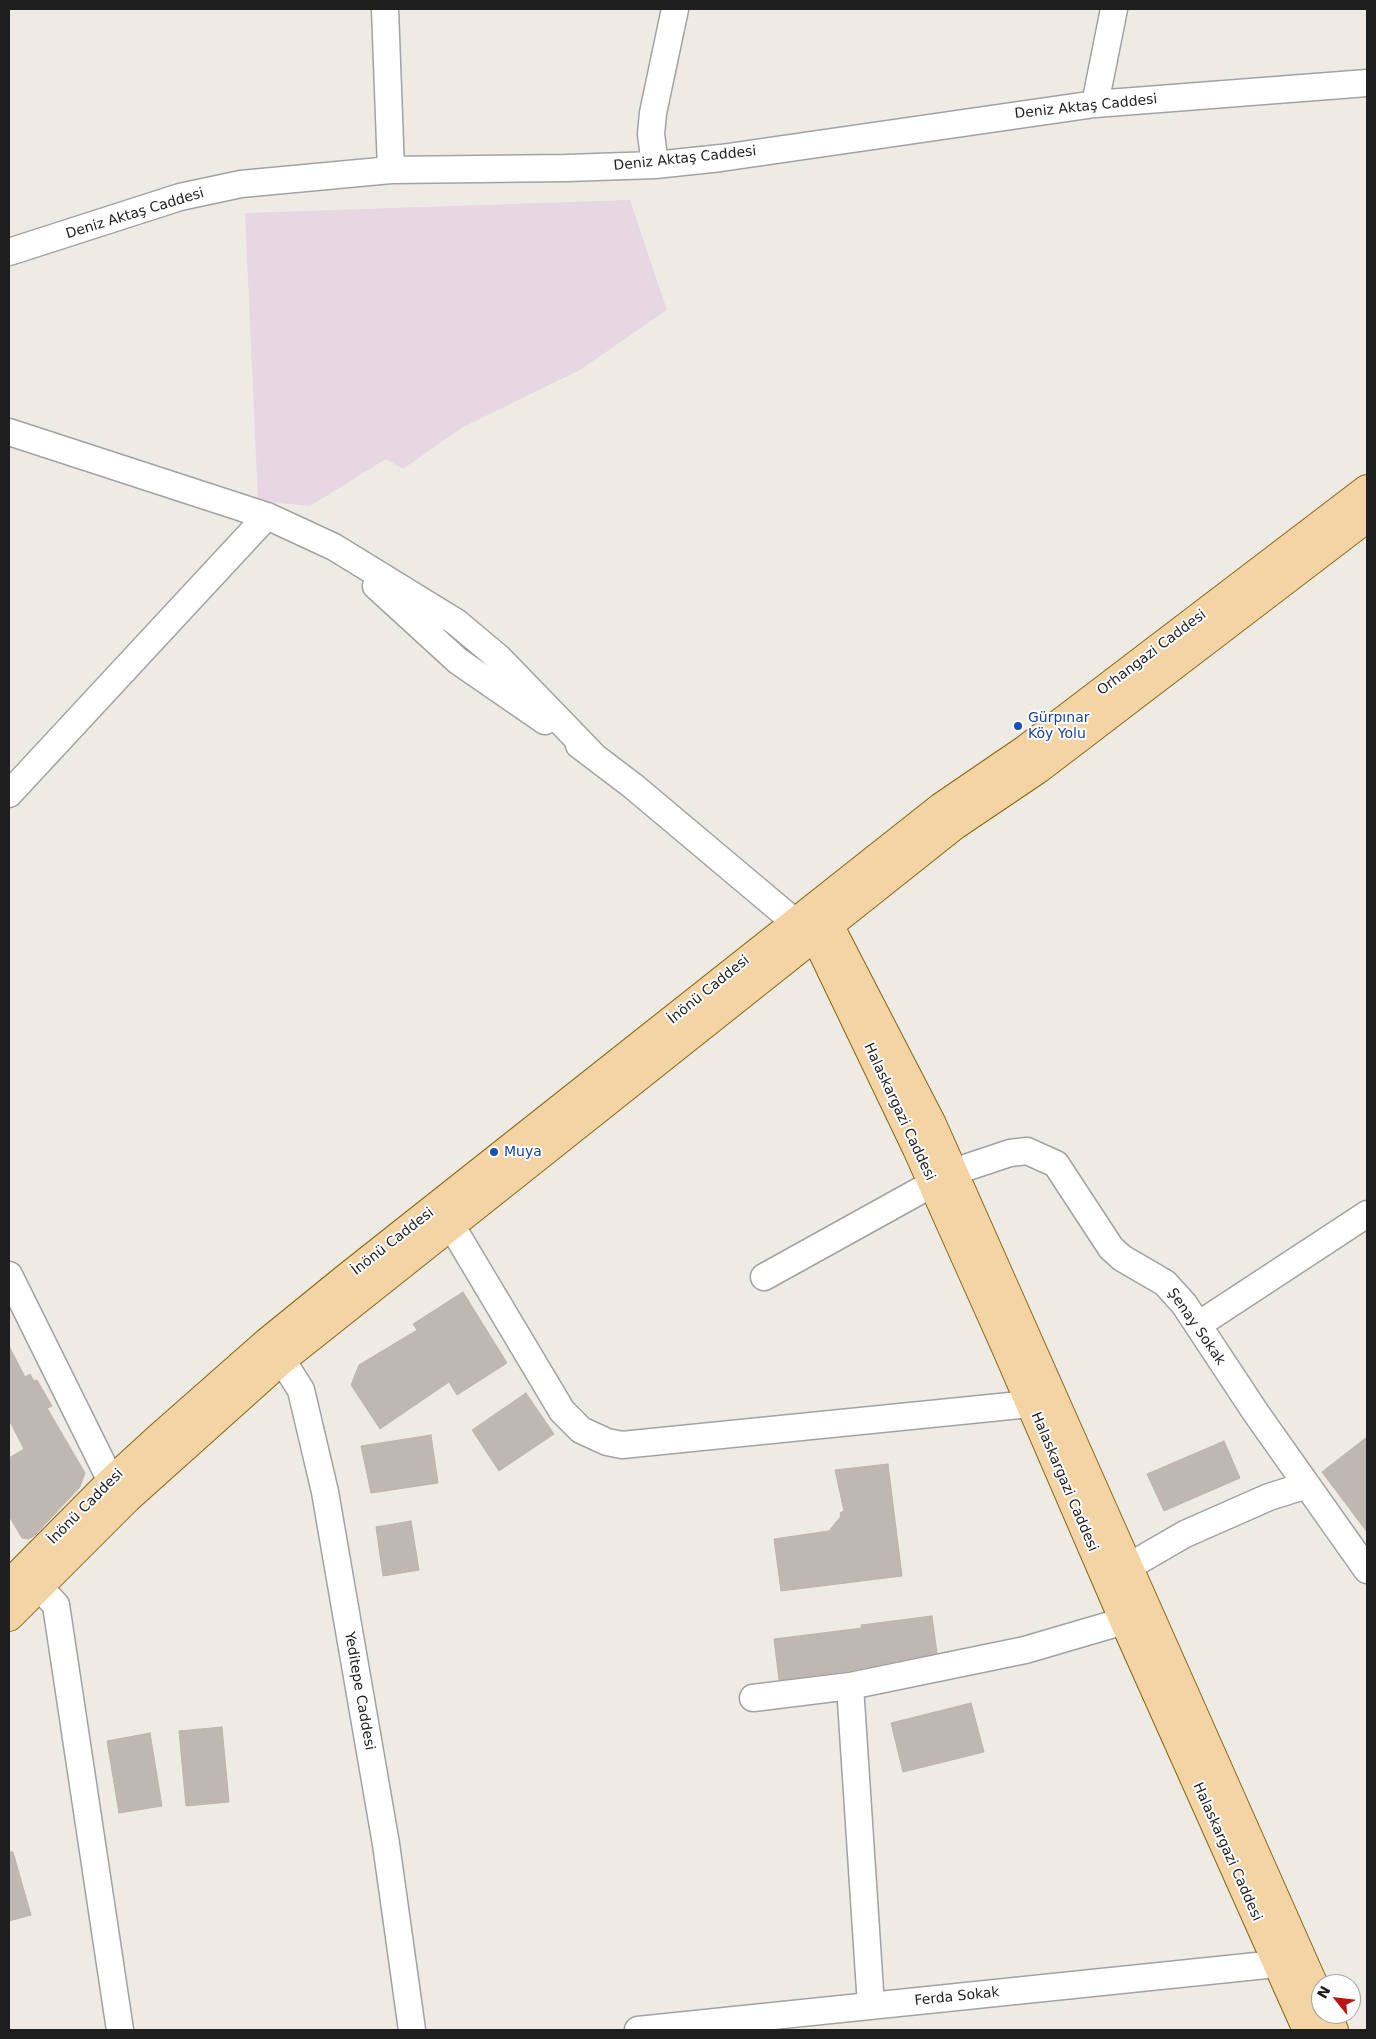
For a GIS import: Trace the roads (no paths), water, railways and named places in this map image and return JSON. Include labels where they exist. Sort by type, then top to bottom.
[{"type":"main road","name":"Orhangazi Caddesi","points":[[354,1287],[948,817],[1031,759],[1168,655],[1367,489]]},
{"type":"main road","name":"Orhangazi Caddesi","points":[[1168,655],[1367,518]]},
{"type":"main road","points":[[813,923],[932,1124],[943,1178],[1043,1403],[1128,1568],[1135,1616],[1311,1980]]},
{"type":"main road","points":[[9,1617],[18,1579],[214,1404],[282,1360],[354,1287]]},
{"type":"main road","name":"İnönü Caddesi","points":[[214,1404],[268,1342],[354,1287]]},
{"type":"main road","name":"Halaskargazi Caddesi","points":[[1043,1403],[1135,1616],[1276,1964],[1307,2030]]},
{"type":"street","points":[[385,9],[391,170]]},
{"type":"street","points":[[656,165],[652,134],[653,113],[675,9]]},
{"type":"street","points":[[1095,104],[1114,9]]},
{"type":"street","name":"Deniz Aktaş Caddesi","points":[[9,252],[180,197],[241,184],[391,170],[656,165],[721,158],[1095,104],[1367,83]]},
{"type":"street","points":[[9,432],[267,516],[334,547],[458,661],[592,754],[701,842],[813,923]]},
{"type":"street","points":[[9,794],[267,516]]},
{"type":"street","name":"Şenay Sokak","points":[[764,1278],[943,1178],[1010,1153],[1027,1151],[1045,1157],[1056,1164],[1110,1248],[1122,1258],[1165,1283],[1184,1304],[1256,1414],[1367,1570]]},
{"type":"street","points":[[1198,1325],[1367,1214]]},
{"type":"street","points":[[445,1216],[562,1411],[581,1430],[607,1442],[622,1445],[1043,1403]]},
{"type":"street","points":[[9,1275],[119,1490]]},
{"type":"street","name":"Yeditepe Caddesi","points":[[282,1360],[301,1390],[325,1492],[386,1844],[412,2030]]},
{"type":"street","points":[[1128,1568],[1185,1534],[1269,1497],[1307,1485]]},
{"type":"street","points":[[18,1579],[56,1605],[120,2030]]},
{"type":"street","points":[[753,1698],[850,1686],[1025,1650],[1135,1616]]},
{"type":"street","points":[[850,1686],[871,2006]]},
{"type":"street","name":"Ferda Sokak","points":[[638,2030],[1276,1964]]},
{"type":"place","name":"Gürpınar Köy Yolu","points":[[1018,726]]},
{"type":"place","name":"Muya","points":[[494,1152]]}]
